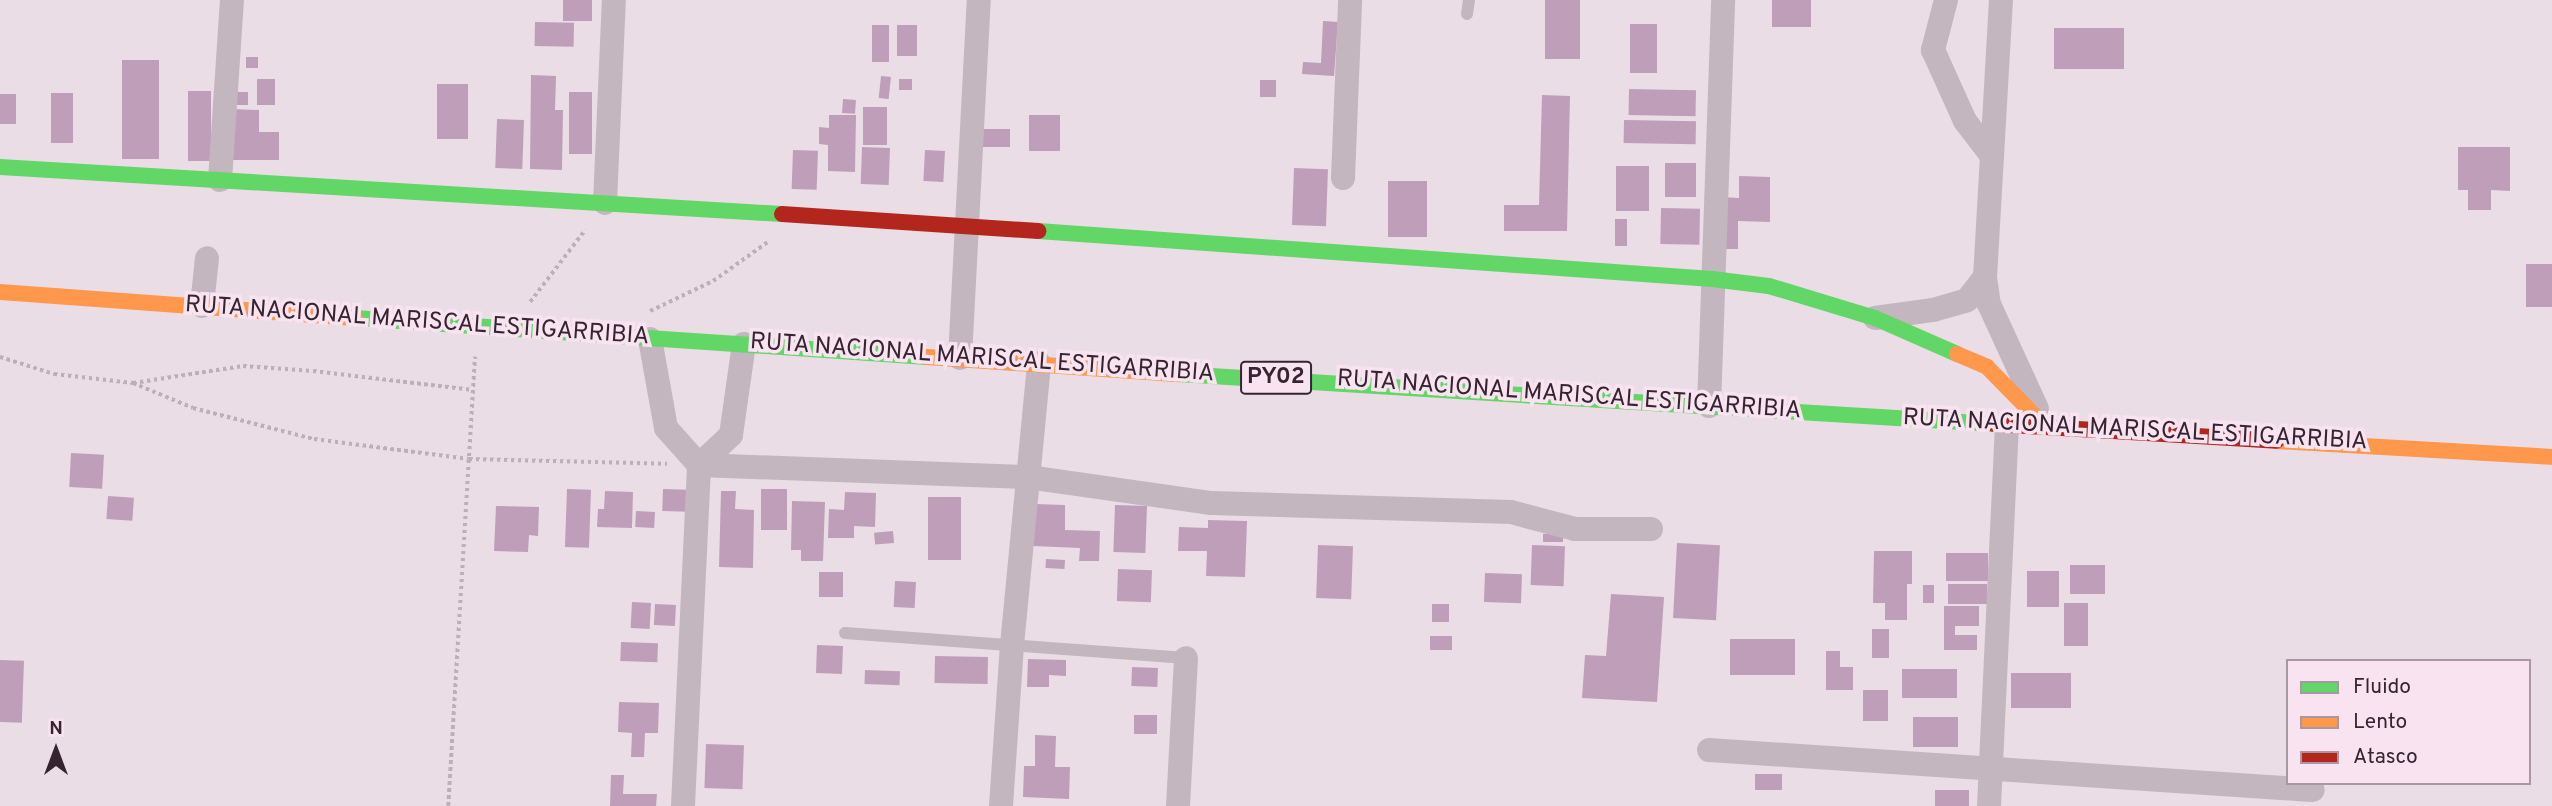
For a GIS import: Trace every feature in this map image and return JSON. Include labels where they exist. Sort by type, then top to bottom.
[{"type":"main road","points":[[0,167],[966,227],[1712,279],[1769,286],[1875,318],[1987,367],[2045,426]]},
{"type":"main road","name":"RUTA NACIONAL MARISCAL ESTIGARRIBIA","points":[[0,292],[509,330],[2552,457]]},
{"type":"street","points":[[220,180],[232,0]]},
{"type":"street","points":[[605,203],[614,0]]},
{"type":"street","points":[[960,358],[979,0]]},
{"type":"street","points":[[1343,178],[1350,0]]},
{"type":"street","points":[[1709,406],[1723,0]]},
{"type":"street","points":[[1946,0],[1933,50],[1965,121],[1992,156]]},
{"type":"street","points":[[2001,0],[1985,277],[1989,304],[2045,426]]},
{"type":"street","points":[[202,306],[207,258]]},
{"type":"street","points":[[1875,318],[1933,310],[1967,300],[1985,277]]},
{"type":"street","points":[[639,338],[666,428],[699,465],[682,806]]},
{"type":"street","points":[[699,465],[731,436],[744,344]]},
{"type":"street","points":[[1001,806],[1012,645],[1039,363]]},
{"type":"street","points":[[1989,806],[2007,423]]},
{"type":"street","points":[[699,465],[1028,477],[1211,503],[1511,512],[1575,529],[1651,529]]},
{"type":"street","points":[[1178,806],[1185,658]]},
{"type":"street","points":[[1709,750],[2314,790]]},
{"type":"lane","points":[[1467,14],[1469,0]]},
{"type":"lane","points":[[845,633],[1185,658]]},
{"type":"path","points":[[509,330],[605,203]]},
{"type":"path","points":[[639,338],[654,307],[713,281],[774,237]]},
{"type":"path","points":[[448,806],[477,327]]},
{"type":"path","points":[[0,357],[54,374],[133,383],[243,366],[473,390]]},
{"type":"path","points":[[133,383],[193,408],[314,439],[469,458],[699,465]]},
{"type":"building","points":[[563,0],[592,0],[592,21],[563,21]]},
{"type":"building","points":[[1545,0],[1580,0],[1580,59],[1545,59]]},
{"type":"building","points":[[1772,0],[1811,0],[1811,27],[1772,27]]},
{"type":"building","points":[[1323,21],[1338,22],[1334,76],[1302,74],[1303,62],[1321,63]]},
{"type":"building","points":[[535,22],[574,23],[574,47],[535,46]]},
{"type":"building","points":[[1630,24],[1657,24],[1657,73],[1630,73]]},
{"type":"building","points":[[872,25],[889,25],[889,62],[872,62]]},
{"type":"building","points":[[897,25],[917,25],[917,56],[897,56]]},
{"type":"building","points":[[2054,28],[2124,28],[2124,69],[2054,69]]},
{"type":"building","points":[[246,57],[258,57],[258,68],[246,68]]},
{"type":"building","points":[[122,60],[159,60],[159,159],[122,159]]},
{"type":"building","points":[[531,75],[556,76],[555,110],[563,110],[562,170],[530,169]]},
{"type":"building","points":[[881,76],[891,77],[889,99],[879,98]]},
{"type":"building","points":[[257,79],[275,79],[275,105],[257,105]]},
{"type":"building","points":[[899,79],[912,79],[912,90],[899,90]]},
{"type":"building","points":[[1260,80],[1276,80],[1276,97],[1260,97]]},
{"type":"building","points":[[437,84],[468,84],[468,139],[437,139]]},
{"type":"building","points":[[1629,89],[1696,90],[1696,116],[1629,115]]},
{"type":"building","points":[[188,91],[211,91],[211,161],[188,161]]},
{"type":"building","points":[[232,92],[248,92],[248,105],[232,105]]},
{"type":"building","points":[[569,92],[592,92],[592,154],[569,154]]},
{"type":"building","points":[[51,93],[73,93],[73,143],[51,143]]},
{"type":"building","points":[[0,94],[16,94],[16,124],[0,124]]},
{"type":"building","points":[[1542,95],[1570,96],[1567,231],[1504,231],[1504,205],[1539,205]]},
{"type":"building","points":[[843,99],[856,100],[855,114],[842,113]]},
{"type":"building","points":[[863,107],[887,107],[887,145],[863,145]]},
{"type":"building","points":[[231,109],[259,110],[259,132],[279,132],[279,160],[231,160]]},
{"type":"building","points":[[829,115],[856,115],[855,172],[828,171],[828,145],[819,144],[819,127],[829,128]]},
{"type":"building","points":[[1029,115],[1060,115],[1060,151],[1029,151]]},
{"type":"building","points":[[497,119],[524,120],[522,169],[495,168]]},
{"type":"building","points":[[1624,120],[1696,121],[1696,144],[1624,143]]},
{"type":"building","points":[[981,129],[1010,129],[1010,147],[981,147]]},
{"type":"building","points":[[862,147],[890,148],[889,185],[861,184]]},
{"type":"building","points":[[2458,147],[2510,147],[2510,191],[2491,190],[2491,210],[2468,210],[2468,190],[2458,190]]},
{"type":"building","points":[[793,150],[818,151],[817,190],[792,189]]},
{"type":"building","points":[[925,150],[945,151],[943,182],[923,181]]},
{"type":"building","points":[[1665,163],[1696,163],[1696,197],[1665,197]]},
{"type":"building","points":[[1616,166],[1649,166],[1649,211],[1616,211]]},
{"type":"building","points":[[1294,168],[1328,169],[1326,226],[1292,225]]},
{"type":"building","points":[[1739,176],[1770,177],[1770,222],[1738,221],[1738,249],[1721,249],[1722,197],[1739,198]]},
{"type":"building","points":[[1388,181],[1427,181],[1427,237],[1388,237]]},
{"type":"building","points":[[1661,208],[1700,209],[1699,245],[1660,244]]},
{"type":"building","points":[[1615,219],[1627,219],[1627,246],[1615,246]]},
{"type":"building","points":[[2526,264],[2552,264],[2552,307],[2526,307]]},
{"type":"building","points":[[71,453],[104,455],[102,489],[69,487]]},
{"type":"building","points":[[567,489],[591,490],[589,548],[565,547]]},
{"type":"building","points":[[663,489],[688,490],[687,512],[662,511]]},
{"type":"building","points":[[761,489],[787,489],[787,530],[761,530]]},
{"type":"building","points":[[605,491],[633,492],[632,528],[597,527],[598,509],[604,509]]},
{"type":"building","points":[[721,491],[736,491],[735,509],[754,510],[753,568],[719,567]]},
{"type":"building","points":[[845,492],[876,493],[875,527],[854,526],[854,538],[828,538],[829,509],[844,510]]},
{"type":"building","points":[[108,496],[134,498],[132,521],[106,519]]},
{"type":"building","points":[[928,497],[961,497],[961,560],[928,560]]},
{"type":"building","points":[[792,501],[825,502],[823,561],[801,561],[801,550],[791,550]]},
{"type":"building","points":[[1035,504],[1065,505],[1065,530],[1100,531],[1099,561],[1079,561],[1080,548],[1033,546]]},
{"type":"building","points":[[1115,505],[1147,506],[1145,553],[1113,552]]},
{"type":"building","points":[[496,506],[539,507],[538,536],[529,535],[528,552],[494,551]]},
{"type":"building","points":[[636,511],[655,512],[654,528],[635,527]]},
{"type":"building","points":[[1208,520],[1247,521],[1245,577],[1206,576],[1207,551],[1178,551],[1179,527],[1208,528]]},
{"type":"building","points":[[893,531],[894,543],[875,545],[874,533]]},
{"type":"building","points":[[1543,534],[1563,534],[1563,542],[1543,542]]},
{"type":"building","points":[[1677,543],[1720,545],[1716,620],[1673,618]]},
{"type":"building","points":[[1318,545],[1353,546],[1351,599],[1316,598]]},
{"type":"building","points":[[1532,545],[1565,546],[1564,586],[1531,585]]},
{"type":"building","points":[[1874,551],[1912,551],[1912,584],[1907,584],[1907,620],[1885,620],[1885,603],[1873,603]]},
{"type":"building","points":[[1946,553],[1988,553],[1988,581],[1946,581]]},
{"type":"building","points":[[1046,559],[1065,560],[1065,569],[1046,568]]},
{"type":"building","points":[[2070,565],[2105,565],[2105,594],[2070,594]]},
{"type":"building","points":[[1118,569],[1152,570],[1151,602],[1117,601]]},
{"type":"building","points":[[2027,571],[2059,571],[2059,607],[2027,607]]},
{"type":"building","points":[[819,572],[843,572],[843,597],[819,597]]},
{"type":"building","points":[[1485,573],[1522,574],[1521,603],[1484,602]]},
{"type":"building","points":[[895,581],[916,582],[915,608],[894,607]]},
{"type":"building","points":[[1948,584],[1987,584],[1987,604],[1948,604]]},
{"type":"building","points":[[1923,585],[1934,585],[1934,603],[1923,603]]},
{"type":"building","points":[[1611,594],[1664,597],[1657,702],[1582,698],[1585,655],[1606,656]]},
{"type":"building","points":[[632,602],[651,603],[650,629],[631,628]]},
{"type":"building","points":[[2064,603],[2088,603],[2088,646],[2064,646]]},
{"type":"building","points":[[655,604],[676,605],[675,626],[654,625]]},
{"type":"building","points":[[1432,604],[1449,604],[1449,622],[1432,622]]},
{"type":"building","points":[[1944,606],[1979,606],[1979,626],[1955,626],[1955,635],[1977,635],[1977,650],[1944,650]]},
{"type":"building","points":[[1872,629],[1889,629],[1889,658],[1872,658]]},
{"type":"building","points":[[1430,636],[1452,636],[1452,650],[1430,650]]},
{"type":"building","points":[[1730,639],[1795,639],[1795,675],[1730,675]]},
{"type":"building","points":[[621,642],[658,643],[657,662],[620,661]]},
{"type":"building","points":[[817,645],[843,646],[842,674],[816,673]]},
{"type":"building","points":[[1826,651],[1840,651],[1840,667],[1853,667],[1853,690],[1826,690]]},
{"type":"building","points":[[935,656],[988,657],[988,684],[935,683]]},
{"type":"building","points":[[1028,659],[1066,660],[1066,676],[1049,675],[1049,687],[1027,687]]},
{"type":"building","points":[[0,660],[24,661],[22,723],[0,722]]},
{"type":"building","points":[[1132,667],[1158,668],[1157,687],[1131,686]]},
{"type":"building","points":[[1902,669],[1957,669],[1957,698],[1902,698]]},
{"type":"building","points":[[865,670],[900,671],[899,685],[865,684]]},
{"type":"building","points":[[2011,673],[2071,673],[2071,708],[2011,708]]},
{"type":"building","points":[[1863,690],[1888,690],[1888,721],[1863,721]]},
{"type":"building","points":[[619,702],[659,703],[658,733],[645,733],[644,757],[631,757],[632,733],[618,732]]},
{"type":"building","points":[[1134,715],[1157,715],[1157,734],[1134,734]]},
{"type":"building","points":[[1913,717],[1958,717],[1958,747],[1913,747]]},
{"type":"building","points":[[1035,735],[1056,736],[1055,767],[1070,767],[1069,799],[1023,797],[1024,766],[1035,766]]},
{"type":"building","points":[[706,744],[744,745],[742,789],[704,788]]},
{"type":"building","points":[[1755,774],[1782,774],[1782,790],[1755,790]]},
{"type":"building","points":[[611,775],[624,775],[623,794],[657,794],[656,806],[610,806]]},
{"type":"building","points":[[1935,790],[1969,790],[1969,806],[1935,806]]},
{"type":"traffic: fast","points":[[0,167],[782,214]]},
{"type":"traffic: fast","points":[[1038,231],[1712,279],[1769,286],[1875,318],[1957,354]]},
{"type":"traffic: fast","points":[[355,318],[927,357]]},
{"type":"traffic: fast","points":[[1179,374],[1994,424]]},
{"type":"traffic: slow","points":[[0,292],[355,318]]},
{"type":"traffic: slow","points":[[1957,354],[1987,367],[2045,426]]},
{"type":"traffic: slow","points":[[927,357],[1179,374]]},
{"type":"traffic: slow","points":[[2276,441],[2552,457]]},
{"type":"traffic: jam","points":[[782,214],[1038,231]]},
{"type":"traffic: jam","points":[[1994,424],[2276,441]]}]
